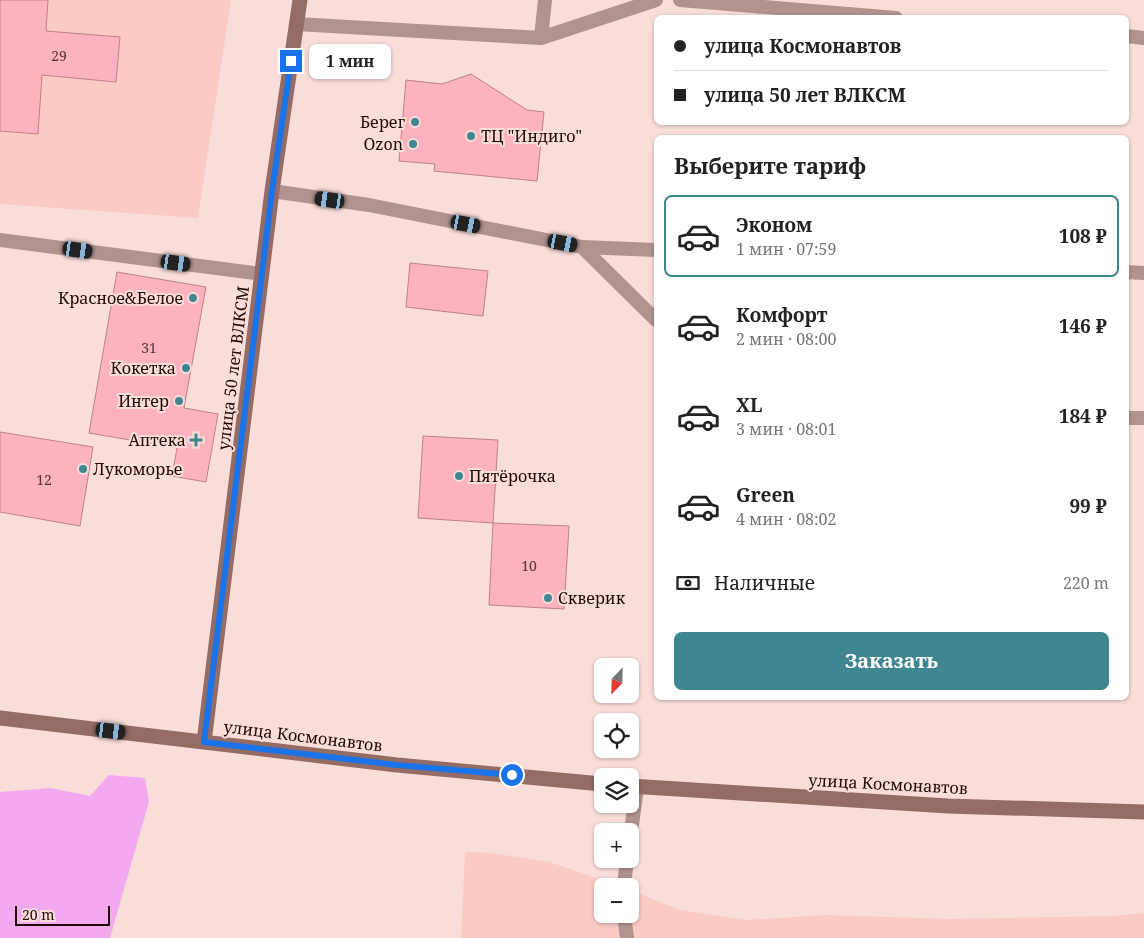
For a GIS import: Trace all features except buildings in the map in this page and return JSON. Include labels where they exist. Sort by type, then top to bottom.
[{"type":"street","name":"улица 50 лет ВЛКСМ","points":[[204,742],[272,191],[300,0]]},
{"type":"street","name":"улица Космонавтов","points":[[0,718],[397,765],[594,783]]},
{"type":"street","name":"улица Космонавтов","points":[[639,787],[948,806],[1144,812]]},
{"type":"lane","points":[[541,38],[545,0]]},
{"type":"lane","points":[[296,24],[541,38],[656,0]]},
{"type":"lane","points":[[680,0],[860,15]]},
{"type":"lane","points":[[1129,36],[1144,38]]},
{"type":"lane","points":[[272,191],[370,205],[582,247],[654,250]]},
{"type":"lane","points":[[0,240],[262,274]]},
{"type":"lane","points":[[582,247],[654,318]]},
{"type":"lane","points":[[1129,272],[1144,273]]},
{"type":"lane","points":[[1129,418],[1144,418]]},
{"type":"lane","points":[[625,923],[627,938]]},
{"type":"shaded area","points":[[0,0],[231,0],[198,218],[0,204]]},
{"type":"shaded area","points":[[109,775],[145,778],[149,802],[110,938],[0,938],[0,792],[51,788],[90,796]]},
{"type":"shaded area","points":[[465,852],[491,853],[550,862],[596,878],[594,878],[594,923],[639,923],[639,894],[680,910],[746,920],[826,915],[949,919],[1113,916],[1144,913],[1144,938],[461,938]]},
{"type":"place","name":"Берег","points":[[415,122]]},
{"type":"place","name":"ТЦ \"Индиго\"","points":[[471,136]]},
{"type":"place","name":"Ozon","points":[[413,144]]},
{"type":"place","name":"Красное&Белое","points":[[193,298]]},
{"type":"place","name":"Кокетка","points":[[186,368]]},
{"type":"place","name":"Интер","points":[[179,401]]},
{"type":"place","name":"Аптека","points":[[196,440]]},
{"type":"place","name":"Лукоморье","points":[[83,469]]},
{"type":"place","name":"Пятёрочка","points":[[459,476]]},
{"type":"place","name":"Скверик","points":[[548,598]]},
{"type":"route","points":[[291,61],[272,191],[204,742],[397,765],[512,775]]}]
